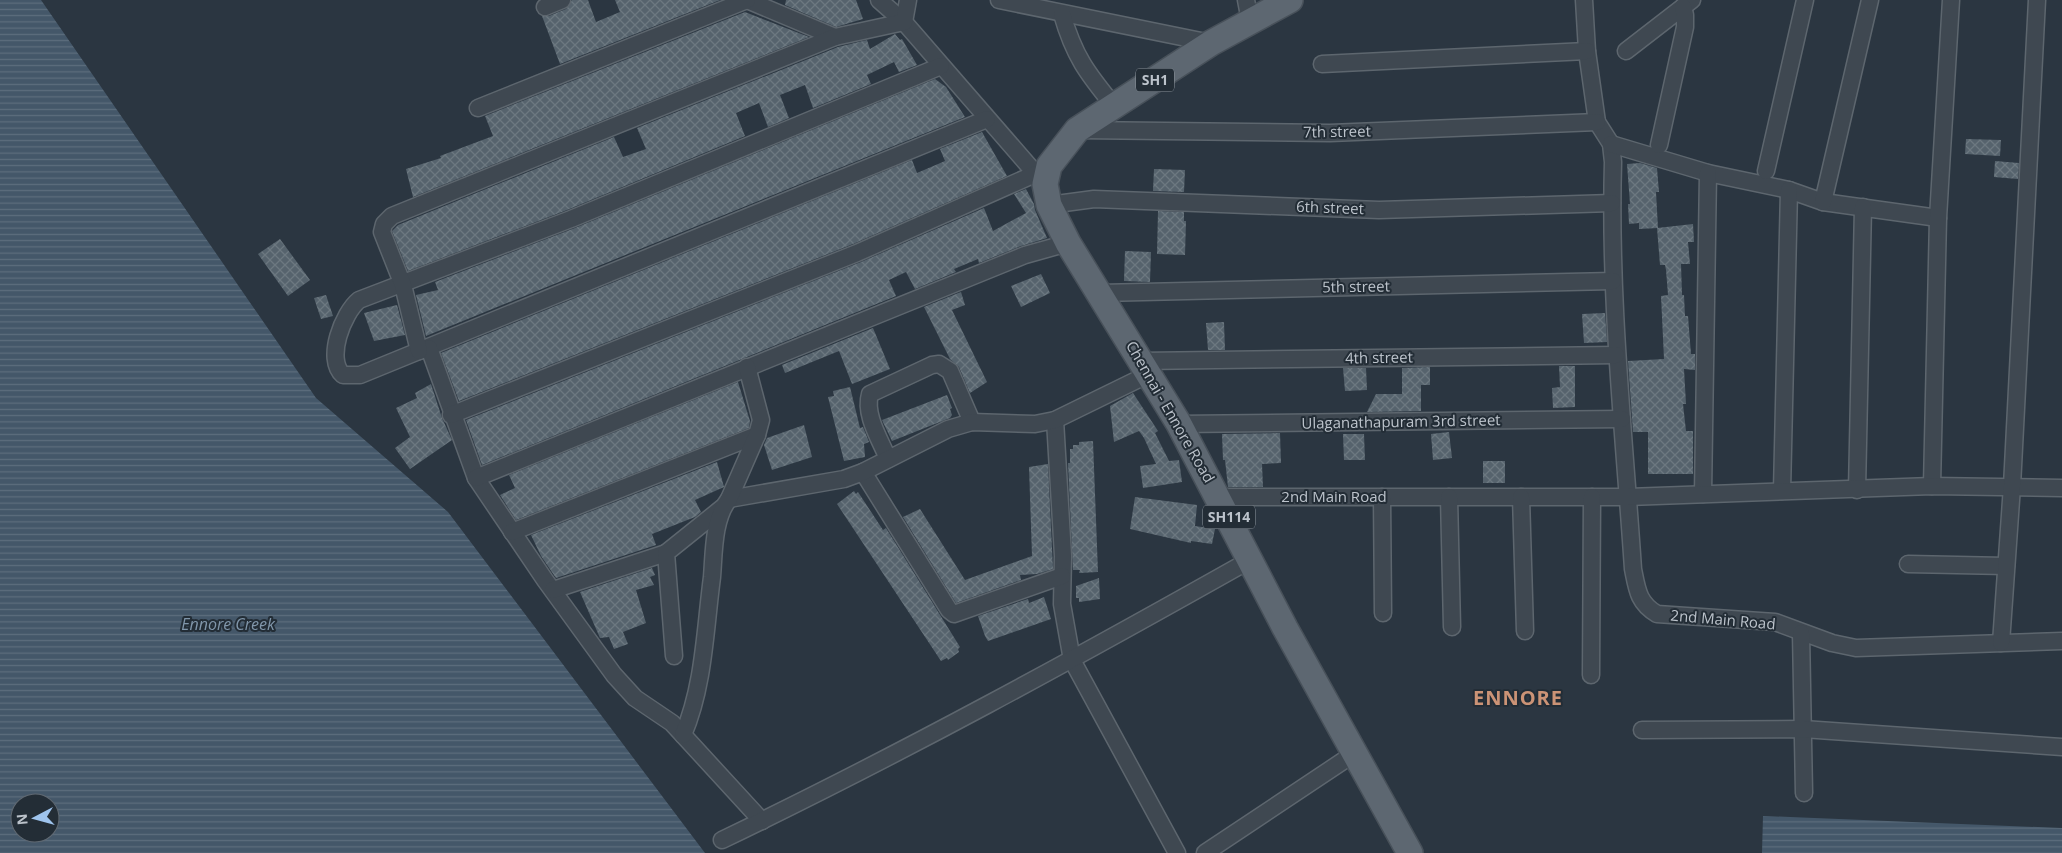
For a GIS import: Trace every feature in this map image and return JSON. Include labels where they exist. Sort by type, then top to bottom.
[{"type":"main road","name":"SH1","points":[[1043,188],[1049,166],[1077,130],[1211,43],[1248,11],[1290,0]]},
{"type":"main road","name":"Chennai - Ennore Road","points":[[1043,188],[1068,243],[1179,424],[1219,497],[1250,560],[1410,853]]},
{"type":"street","points":[[545,7],[562,0]]},
{"type":"street","points":[[478,108],[747,0],[836,36]]},
{"type":"street","points":[[879,0],[904,22],[1043,188]]},
{"type":"street","points":[[904,22],[908,0]]},
{"type":"street","points":[[999,0],[1211,43]]},
{"type":"street","points":[[1584,0],[1597,122],[1610,144],[1613,162],[1613,281],[1616,355],[1628,497]]},
{"type":"street","points":[[1766,171],[1805,0]]},
{"type":"street","points":[[1823,202],[1870,0]]},
{"type":"street","points":[[1932,486],[1938,218],[1950,0]]},
{"type":"street","points":[[2002,643],[2012,486],[2036,0]]},
{"type":"street","points":[[1626,51],[1688,4]]},
{"type":"street","points":[[1658,145],[1685,27],[1688,4]]},
{"type":"street","points":[[1062,14],[1073,50],[1085,70],[1114,106]]},
{"type":"street","points":[[762,821],[672,723],[635,698],[614,675],[476,478],[424,349],[403,285],[382,232],[384,224],[392,216],[836,36],[904,22]]},
{"type":"street","points":[[1322,64],[1588,51]]},
{"type":"street","points":[[941,66],[571,219],[403,285],[359,300],[346,314],[335,354],[338,371],[343,375],[360,375],[987,119]]},
{"type":"street","name":"7th street","points":[[1077,130],[1330,133],[1597,122]]},
{"type":"street","points":[[1610,144],[1708,173],[1789,190],[1823,202],[1938,218]]},
{"type":"street","points":[[1703,494],[1708,173]]},
{"type":"street","name":"6th street","points":[[452,415],[857,253],[1043,188],[1094,199],[1379,210],[1612,203]]},
{"type":"street","points":[[1782,491],[1789,190]]},
{"type":"street","points":[[1857,490],[1863,207]]},
{"type":"street","points":[[476,478],[1024,255],[1068,243]]},
{"type":"street","name":"5th street","points":[[1100,293],[1613,281]]},
{"type":"street","name":"4th street","points":[[1145,368],[1616,355]]},
{"type":"street","points":[[888,459],[868,412],[870,394],[932,365],[940,364],[950,371],[972,422]]},
{"type":"street","points":[[683,735],[692,714],[700,680],[716,539],[726,503],[757,434],[761,420],[747,367]]},
{"type":"street","points":[[553,590],[666,553],[726,503],[824,484],[863,472],[948,429],[972,422],[1035,424],[1055,420],[1145,368]]},
{"type":"street","points":[[1055,420],[1063,556],[1064,617],[1072,660],[1177,853]]},
{"type":"street","name":"Ulaganathapuram 3rd street","points":[[1179,424],[1622,420]]},
{"type":"street","points":[[512,532],[757,434]]},
{"type":"street","points":[[863,472],[949,610],[954,614],[1062,576]]},
{"type":"street","name":"2nd Main Road","points":[[1219,497],[1628,497],[1932,486],[2062,488]]},
{"type":"street","points":[[1382,497],[1383,613]]},
{"type":"street","points":[[1448,497],[1452,627]]},
{"type":"street","points":[[1521,497],[1525,631]]},
{"type":"street","points":[[1591,675],[1592,497]]},
{"type":"street","name":"2nd Main Road","points":[[1628,497],[1633,569],[1637,591],[1645,607],[1657,614],[1775,622],[1832,643],[1856,648],[2062,641]]},
{"type":"street","points":[[666,553],[674,656]]},
{"type":"street","points":[[722,840],[1072,660],[1250,560]]},
{"type":"street","points":[[1908,564],[2006,566]]},
{"type":"street","points":[[1801,633],[1804,793]]},
{"type":"street","points":[[1642,730],[1803,730],[2062,746]]},
{"type":"street","points":[[1205,853],[1355,754]]},
{"type":"water","name":"Ennore Creek","points":[[0,0],[41,0],[316,398],[448,512],[705,853],[0,853]]},
{"type":"water","points":[[1763,816],[2062,828],[2062,853],[1762,853]]},
{"type":"building","points":[[572,0],[588,0],[596,22],[620,12],[615,0],[720,0],[560,64],[542,16],[549,16],[566,9]]},
{"type":"building","points":[[786,0],[856,0],[863,19],[836,27],[785,5]]},
{"type":"building","points":[[745,12],[809,37],[413,197],[406,169],[441,158],[440,156],[493,136],[485,116]]},
{"type":"building","points":[[895,34],[900,40],[902,39],[917,65],[899,72],[894,62],[867,75],[871,84],[813,108],[805,85],[780,95],[789,118],[768,127],[759,103],[736,113],[745,136],[567,210],[408,271],[392,231],[398,225],[614,137],[623,157],[646,149],[637,128],[838,47],[867,40],[870,49]]},
{"type":"building","points":[[935,79],[946,87],[965,117],[426,336],[416,295],[438,290],[435,282],[575,228]]},
{"type":"building","points":[[982,132],[1007,176],[853,244],[459,401],[441,353],[912,160],[917,173],[945,161],[940,149]]},
{"type":"building","points":[[1966,139],[2001,140],[2000,156],[1965,154]]},
{"type":"building","points":[[1995,161],[2019,163],[2018,179],[1994,177]]},
{"type":"building","points":[[1640,163],[1657,168],[1659,192],[1656,192],[1658,228],[1639,229],[1639,223],[1629,224],[1628,204],[1630,204],[1627,164]]},
{"type":"building","points":[[1154,169],[1185,170],[1184,192],[1153,191]]},
{"type":"building","points":[[1026,189],[1047,238],[979,263],[978,259],[954,269],[956,272],[915,289],[906,272],[889,280],[896,296],[482,465],[466,420],[861,262],[984,208],[993,231],[1026,213],[1014,194]]},
{"type":"building","points":[[1158,211],[1184,212],[1184,221],[1186,221],[1185,255],[1157,254]]},
{"type":"building","points":[[1693,224],[1694,242],[1688,242],[1690,264],[1681,264],[1685,316],[1688,316],[1691,354],[1695,354],[1695,370],[1684,369],[1686,404],[1683,404],[1686,431],[1693,431],[1693,474],[1648,474],[1648,432],[1633,432],[1628,361],[1664,359],[1661,296],[1668,295],[1665,265],[1660,265],[1657,228]]},
{"type":"building","points":[[280,239],[310,280],[288,296],[258,254]]},
{"type":"building","points":[[1125,251],[1151,252],[1150,282],[1124,281]]},
{"type":"building","points":[[1041,274],[1050,293],[1021,307],[1011,286]]},
{"type":"building","points":[[961,292],[965,305],[952,310],[987,382],[970,393],[959,367],[950,359],[924,307]]},
{"type":"building","points":[[326,295],[333,316],[321,319],[314,298]]},
{"type":"building","points":[[397,305],[405,335],[374,341],[364,313]]},
{"type":"building","points":[[1605,313],[1607,342],[1584,343],[1582,314]]},
{"type":"building","points":[[1224,322],[1225,350],[1208,350],[1206,323]]},
{"type":"building","points":[[873,328],[890,369],[852,384],[839,351],[785,373],[782,365]]},
{"type":"building","points":[[1559,366],[1575,366],[1575,407],[1553,408],[1552,388],[1560,387]]},
{"type":"building","points":[[1430,367],[1430,385],[1421,385],[1421,411],[1367,412],[1376,394],[1402,394],[1402,368]]},
{"type":"building","points":[[1343,368],[1366,368],[1367,390],[1345,391]]},
{"type":"building","points":[[738,382],[750,421],[749,428],[516,520],[500,495],[515,488],[509,475]]},
{"type":"building","points":[[431,384],[442,418],[452,440],[410,469],[395,448],[410,437],[396,408],[417,398],[415,393]]},
{"type":"building","points":[[850,387],[860,428],[863,427],[869,442],[864,444],[865,457],[844,461],[828,397],[834,396],[833,391]]},
{"type":"building","points":[[1133,393],[1158,431],[1155,433],[1169,461],[1179,460],[1182,482],[1143,488],[1140,466],[1156,464],[1144,438],[1139,431],[1114,442],[1110,406]]},
{"type":"building","points":[[947,395],[952,408],[950,409],[952,415],[950,418],[892,441],[882,420]]},
{"type":"building","points":[[804,425],[812,457],[772,470],[764,445],[767,438]]},
{"type":"building","points":[[1449,432],[1452,458],[1433,460],[1431,434]]},
{"type":"building","points":[[1280,433],[1281,463],[1262,464],[1263,487],[1228,487],[1225,460],[1223,460],[1222,434]]},
{"type":"building","points":[[1343,434],[1364,434],[1365,460],[1344,460]]},
{"type":"building","points":[[1093,441],[1098,572],[1079,573],[1080,570],[1073,570],[1068,463],[1070,463],[1070,449],[1073,449],[1073,445],[1079,445],[1079,442]]},
{"type":"building","points":[[1483,461],[1505,461],[1505,483],[1483,483]]},
{"type":"building","points":[[717,462],[724,487],[695,500],[701,512],[695,517],[652,534],[656,545],[556,578],[541,556],[531,535]]},
{"type":"building","points":[[1048,464],[1053,569],[1037,574],[1020,575],[1021,580],[956,603],[903,517],[920,509],[965,580],[1032,556],[1029,467]]},
{"type":"building","points":[[854,491],[856,494],[858,492],[883,530],[886,528],[960,647],[958,649],[959,652],[948,660],[947,658],[941,661],[837,504]]},
{"type":"building","points":[[1135,497],[1197,505],[1195,526],[1215,529],[1212,544],[1191,541],[1191,543],[1130,529]]},
{"type":"building","points":[[652,568],[655,575],[650,577],[654,585],[636,590],[646,623],[623,632],[628,644],[614,649],[609,637],[600,638],[580,592]]},
{"type":"building","points":[[1099,578],[1100,599],[1079,602],[1079,598],[1076,598],[1076,586]]},
{"type":"building","points":[[1044,597],[1051,619],[988,641],[978,616],[1028,599],[1029,603]]},
{"type":"district","name":"ENNORE","points":[[1518,698]]}]
